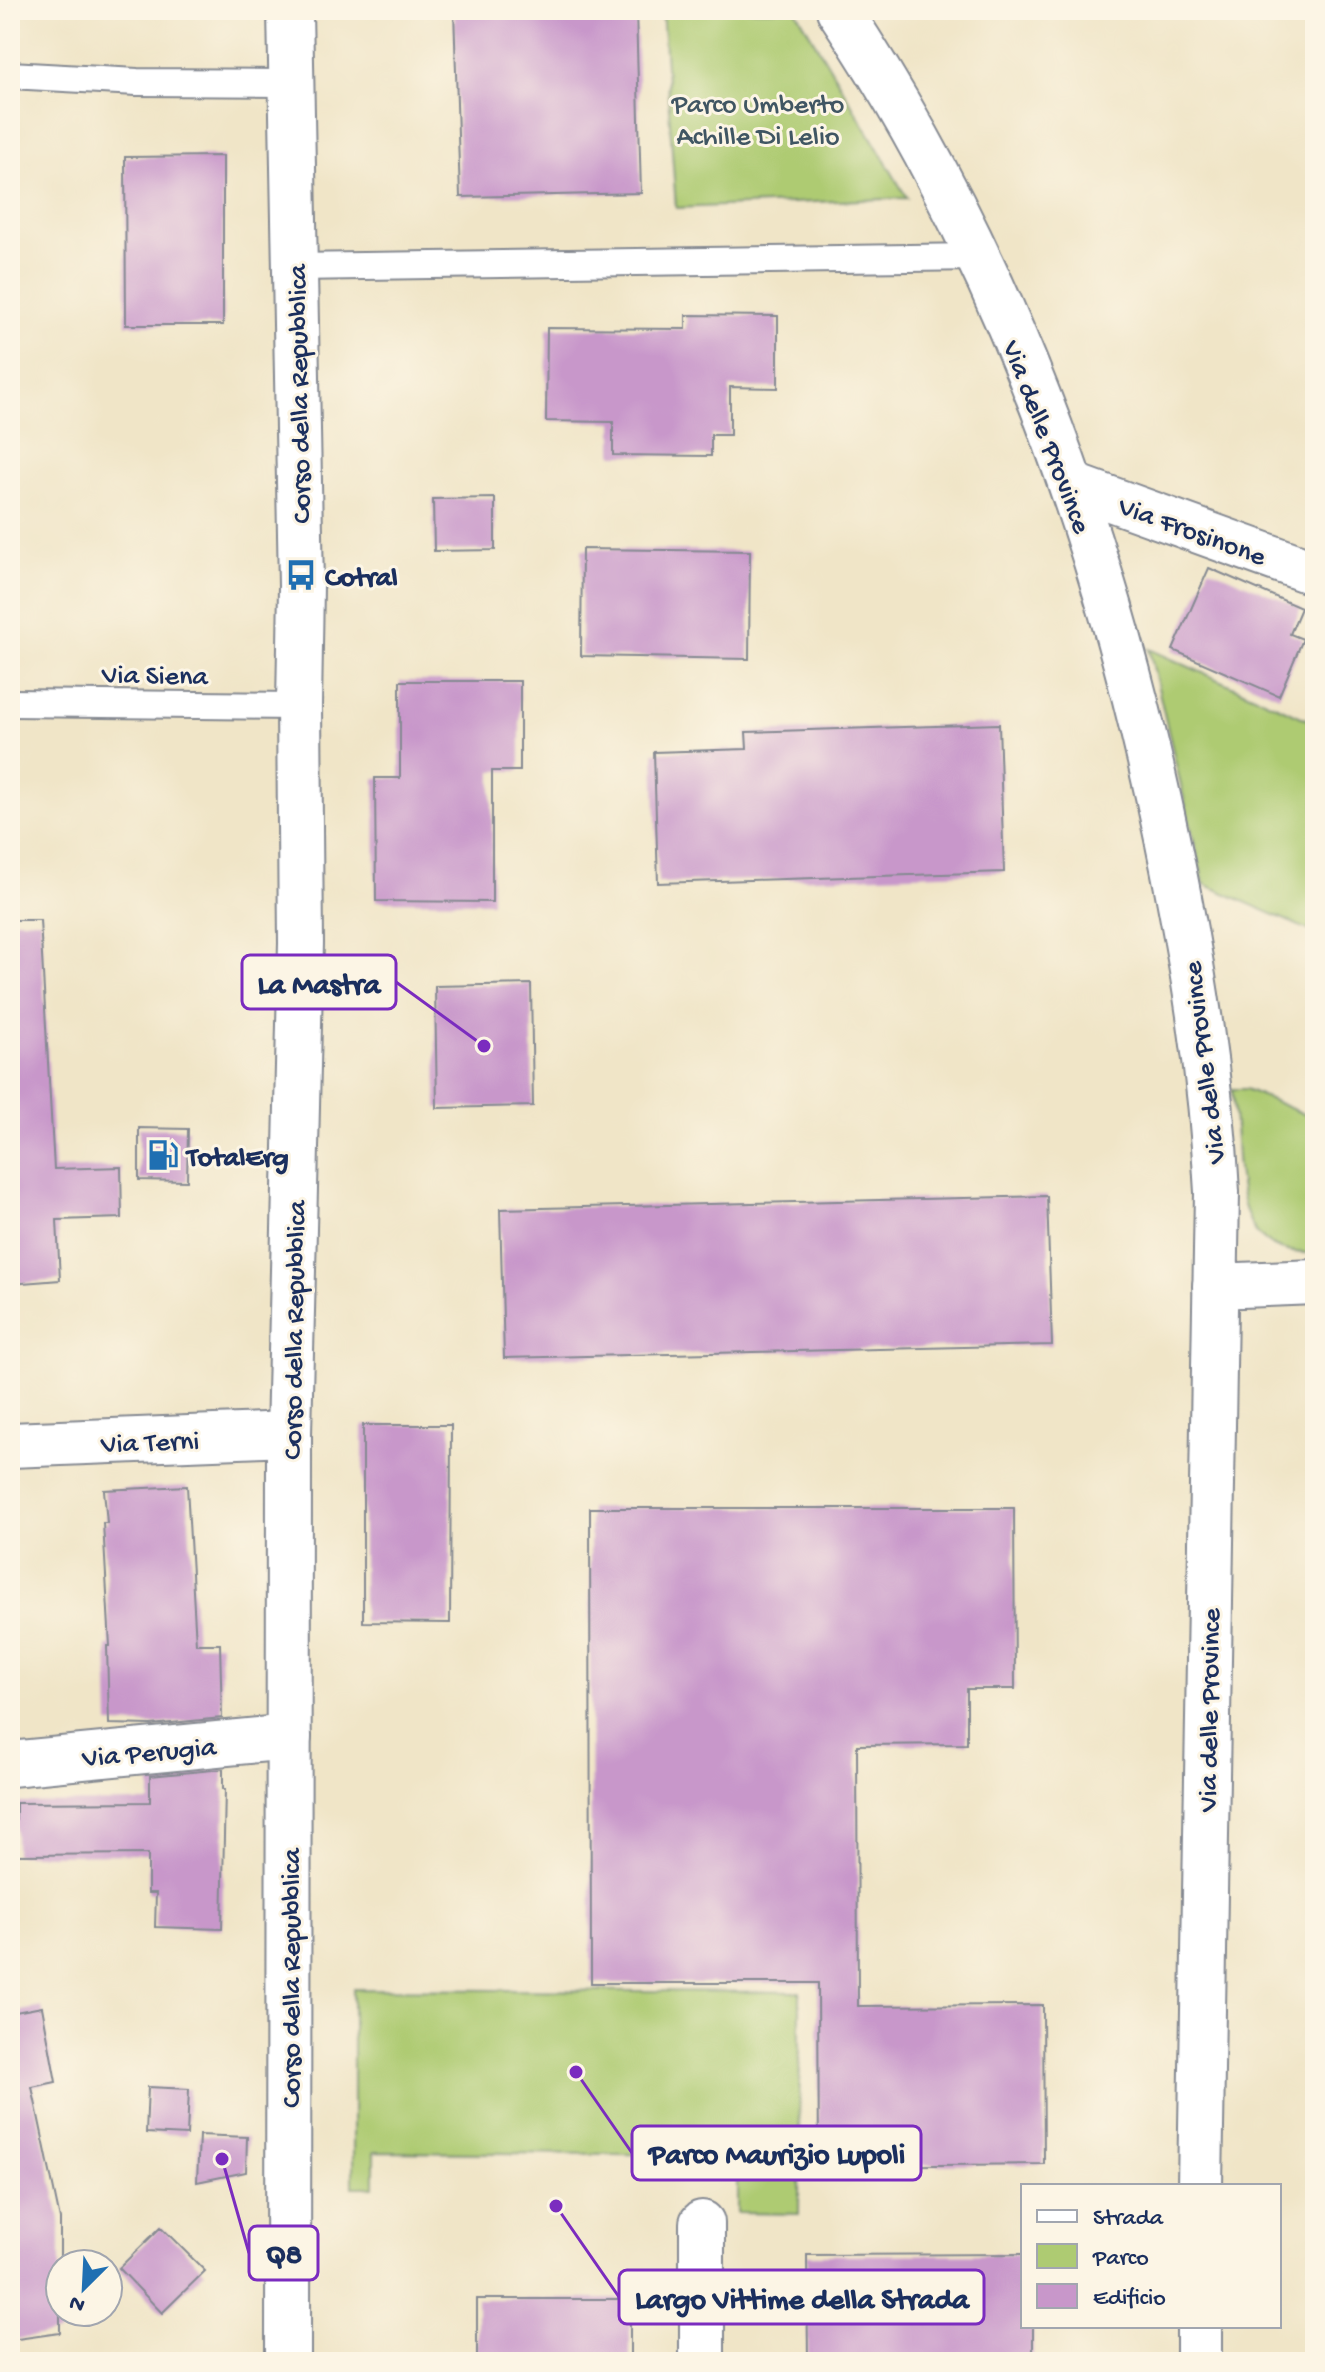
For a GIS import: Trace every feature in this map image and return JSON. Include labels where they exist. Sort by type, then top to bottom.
[{"type":"street","name":"Corso della Repubblica","points":[[288,2362],[289,1434],[301,943],[301,586],[290,10]]},
{"type":"street","name":"Via delle Province","points":[[839,10],[902,113],[978,257],[1072,485],[1130,680],[1184,921],[1208,1070],[1217,1192],[1200,2184]]},
{"type":"street","name":"Via Frosinone","points":[[1072,485],[1315,573]]},
{"type":"street","points":[[1215,1286],[1315,1282]]},
{"type":"street","name":"Via Terni","points":[[10,1445],[289,1434]]},
{"type":"street","name":"Via Perugia","points":[[10,1764],[289,1737]]},
{"type":"street","points":[[702,2223],[702,2362]]},
{"type":"street","points":[[1199,2328],[1199,2362]]},
{"type":"lane","points":[[10,75],[137,82],[290,83]]},
{"type":"lane","points":[[294,267],[978,257]]},
{"type":"lane","name":"Via Siena","points":[[10,703],[299,706]]},
{"type":"green space","name":"Parco Umberto Achille Di Lelio","points":[[662,10],[796,10],[907,198],[676,208]]},
{"type":"green space","points":[[1149,649],[1315,723],[1315,933],[1204,884]]},
{"type":"green space","points":[[1232,1089],[1246,1089],[1315,1119],[1315,1253],[1275,1247],[1253,1227],[1246,1213],[1239,1178]]},
{"type":"green space","points":[[353,1989],[800,1992],[799,2214],[737,2213],[737,2155],[374,2152],[374,2187],[353,2187]]},
{"type":"building","points":[[454,10],[636,10],[641,193],[460,197]]},
{"type":"building","points":[[223,156],[223,325],[126,325],[125,157]]},
{"type":"building","points":[[686,315],[778,316],[778,388],[730,387],[730,435],[711,435],[711,456],[613,455],[613,422],[546,421],[547,328],[686,329]]},
{"type":"building","points":[[495,498],[495,550],[434,551],[433,499]]},
{"type":"building","points":[[582,549],[750,551],[749,659],[581,656]]},
{"type":"building","points":[[1209,568],[1301,608],[1290,634],[1303,639],[1279,696],[1173,650]]},
{"type":"building","points":[[400,681],[520,681],[520,771],[492,771],[492,902],[376,901],[375,778],[400,778]]},
{"type":"building","points":[[999,724],[1004,872],[658,883],[654,752],[747,749],[746,732]]},
{"type":"building","points":[[10,920],[40,920],[54,1169],[121,1167],[122,1218],[57,1220],[60,1280],[10,1284]]},
{"type":"building","points":[[531,984],[533,1106],[437,1108],[435,986]]},
{"type":"building","name":"TotalErg","points":[[139,1128],[188,1129],[187,1181],[139,1180]]},
{"type":"building","points":[[1047,1196],[1052,1345],[504,1358],[500,1209]]},
{"type":"building","points":[[363,1425],[451,1425],[450,1623],[363,1622]]},
{"type":"building","points":[[187,1486],[196,1644],[220,1644],[222,1718],[151,1725],[109,1724],[107,1646],[110,1646],[104,1490]]},
{"type":"building","points":[[590,1508],[1014,1508],[1015,1689],[967,1689],[967,1744],[857,1745],[858,2006],[1043,2005],[1044,2164],[819,2166],[818,1983],[591,1983]]},
{"type":"building","points":[[223,1769],[222,1929],[155,1927],[156,1893],[148,1893],[148,1854],[16,1855],[16,1803],[150,1802],[150,1776]]},
{"type":"building","points":[[42,2007],[56,2082],[32,2087],[60,2219],[60,2248],[44,2248],[44,2328],[60,2328],[60,2333],[10,2340],[10,2013]]},
{"type":"building","points":[[148,2087],[189,2089],[187,2135],[146,2133]]},
{"type":"building","points":[[199,2135],[247,2137],[246,2172],[197,2182]]},
{"type":"building","points":[[161,2227],[205,2271],[162,2313],[124,2273],[124,2263]]},
{"type":"building","points":[[1021,2254],[1021,2328],[1033,2328],[1033,2362],[808,2362],[807,2255]]},
{"type":"building","points":[[477,2299],[630,2299],[630,2362],[477,2362]]},
{"type":"place","name":"Cotral","points":[[301,575]]},
{"type":"place","name":"La Mastra","points":[[484,1046]]},
{"type":"place","name":"TotalErg","points":[[163,1155]]},
{"type":"place","name":"Parco Maurizio Lupoli","points":[[576,2072]]},
{"type":"place","name":"Q8","points":[[222,2159]]},
{"type":"place","name":"Largo Vittime della Strada","points":[[556,2206]]}]
